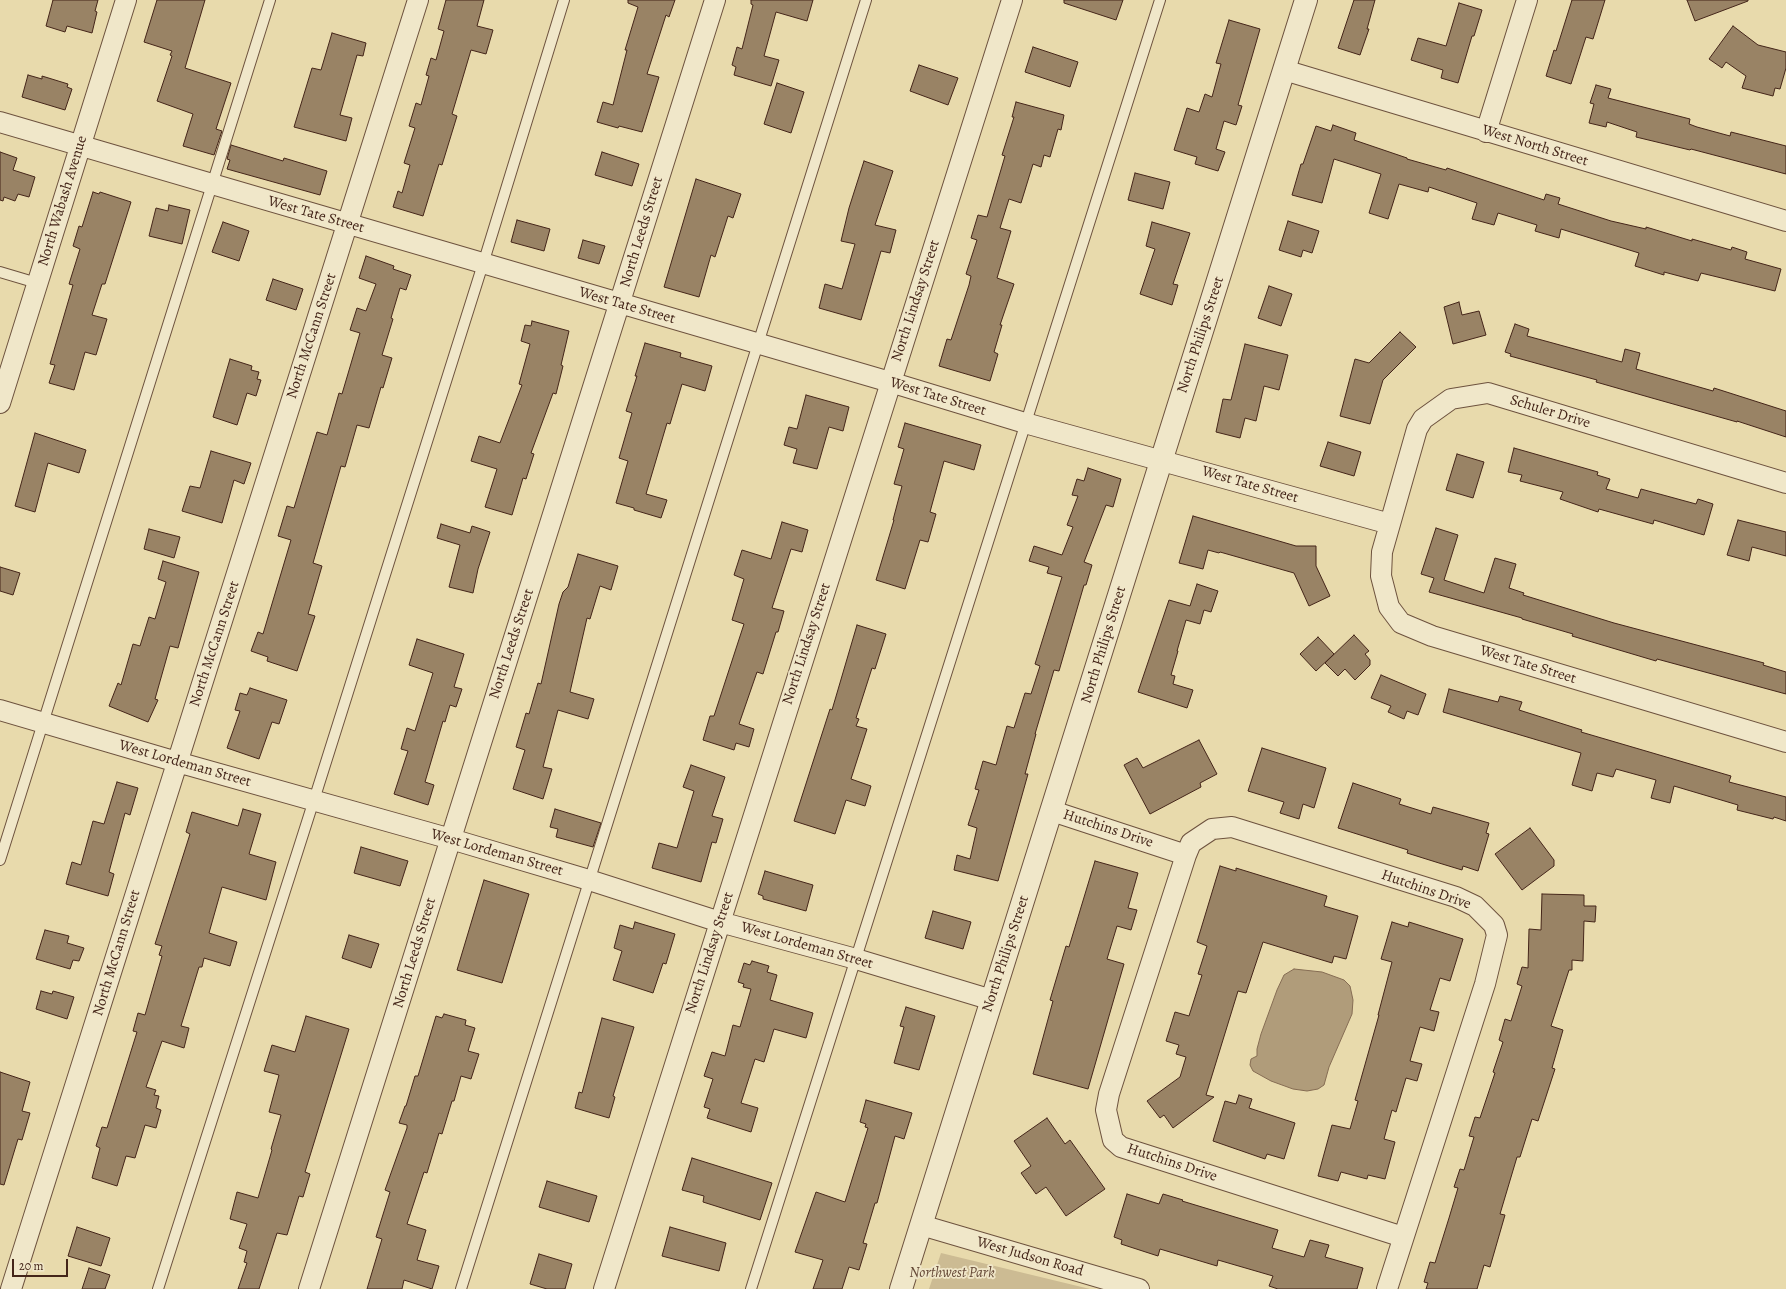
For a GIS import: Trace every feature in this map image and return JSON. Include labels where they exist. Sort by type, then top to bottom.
[{"type":"street","name":"North Wabash Avenue","points":[[0,403],[126,0]]},
{"type":"street","name":"North McCann Street","points":[[11,1289],[418,0]]},
{"type":"street","name":"North Leeds Street","points":[[309,1289],[715,0]]},
{"type":"street","name":"North Lindsay Street","points":[[604,1289],[1012,0]]},
{"type":"street","name":"North Philips Street","points":[[901,1289],[1306,0]]},
{"type":"street","points":[[1486,132],[1527,0]]},
{"type":"street","name":"West North Street","points":[[1284,70],[1786,221]]},
{"type":"street","name":"West Tate Street","points":[[0,122],[890,382],[1025,423],[1390,524],[1382,552],[1381,576],[1389,607],[1401,623],[1432,636],[1786,742]]},
{"type":"street","name":"Schuler Drive","points":[[1390,524],[1417,429],[1423,419],[1451,399],[1488,393],[1786,483]]},
{"type":"street","name":"West Lordeman Street","points":[[0,710],[177,762],[450,839],[589,880],[720,922],[856,959],[992,1000]]},
{"type":"street","name":"Hutchins Drive","points":[[1052,811],[1186,855]]},
{"type":"street","name":"Hutchins Drive","points":[[1387,1289],[1485,984],[1497,935],[1494,925],[1475,906],[1456,897],[1232,827],[1212,829],[1191,843],[1186,855],[1109,1094],[1106,1110],[1113,1140],[1121,1147],[1403,1237]]},
{"type":"street","name":"West Judson Road","points":[[921,1225],[1139,1289]]},
{"type":"lane","points":[[0,860],[270,0]]},
{"type":"lane","points":[[158,1289],[483,264],[564,0]]},
{"type":"lane","points":[[461,1289],[866,0]]},
{"type":"lane","points":[[751,1289],[1160,0]]},
{"type":"lane","points":[[0,272],[37,284]]},
{"type":"green space","name":"Northwest Park","points":[[941,1253],[1090,1289],[929,1289]]},
{"type":"shaded area","points":[[1294,969],[1322,972],[1344,980],[1350,986],[1353,1000],[1352,1014],[1329,1067],[1324,1085],[1318,1089],[1307,1091],[1293,1089],[1271,1081],[1253,1071],[1250,1065],[1251,1059],[1257,1056],[1257,1049],[1261,1034],[1277,990],[1284,975]]},
{"type":"building","points":[[53,0],[98,0],[92,33],[67,26],[65,32],[46,26]]},
{"type":"building","points":[[157,0],[205,0],[185,68],[231,83],[216,129],[222,131],[214,155],[183,146],[193,114],[157,101],[172,56],[170,55],[172,51],[144,42]]},
{"type":"building","points":[[446,0],[484,0],[477,26],[493,30],[486,54],[471,50],[452,114],[457,116],[442,165],[439,164],[423,216],[393,207],[398,191],[402,193],[410,165],[404,163],[415,128],[409,126],[416,103],[421,105],[429,76],[426,75],[431,58],[436,60],[444,31],[438,29]]},
{"type":"building","points":[[628,0],[675,0],[669,17],[666,15],[647,74],[659,77],[642,132],[619,126],[618,128],[597,122],[603,102],[613,105],[627,50],[625,50],[638,7],[628,3]]},
{"type":"building","points":[[751,0],[813,0],[807,21],[776,12],[764,56],[779,60],[771,86],[734,75],[736,67],[732,65],[737,47],[742,49],[753,5],[751,4]]},
{"type":"building","points":[[1064,0],[1123,0],[1116,20],[1064,3]]},
{"type":"building","points":[[1354,0],[1375,0],[1367,29],[1369,29],[1360,55],[1338,48]]},
{"type":"building","points":[[1572,0],[1605,0],[1593,39],[1586,37],[1571,84],[1546,76],[1554,50],[1556,51]]},
{"type":"building","points":[[1687,0],[1748,0],[1748,1],[1695,21]]},
{"type":"building","points":[[1459,3],[1482,10],[1474,36],[1472,36],[1458,83],[1441,78],[1443,70],[1411,60],[1418,38],[1446,46]]},
{"type":"building","points":[[1229,20],[1260,29],[1238,105],[1242,106],[1236,125],[1224,121],[1216,149],[1225,152],[1218,171],[1195,164],[1197,157],[1174,150],[1187,108],[1199,112],[1205,94],[1212,97],[1221,64],[1216,63]]},
{"type":"building","points":[[1733,26],[1758,45],[1786,52],[1786,68],[1780,89],[1775,88],[1773,96],[1742,88],[1746,76],[1726,62],[1722,68],[1709,59]]},
{"type":"building","points":[[332,33],[366,43],[363,56],[357,55],[340,115],[352,118],[346,141],[294,127],[312,68],[321,70]]},
{"type":"building","points":[[1033,47],[1078,62],[1070,87],[1025,72]]},
{"type":"building","points":[[919,65],[958,78],[948,105],[910,91]]},
{"type":"building","points":[[28,75],[42,79],[42,76],[68,84],[67,87],[72,89],[65,110],[22,97]]},
{"type":"building","points":[[777,83],[804,92],[791,133],[764,124]]},
{"type":"building","points":[[1596,85],[1611,89],[1608,98],[1690,119],[1689,124],[1697,127],[1730,136],[1731,132],[1786,146],[1786,174],[1691,149],[1636,137],[1637,132],[1607,122],[1606,127],[1589,123],[1594,104],[1590,103]]},
{"type":"building","points":[[1016,102],[1064,115],[1061,130],[1058,129],[1050,157],[1044,155],[1041,167],[1033,164],[1021,203],[1009,199],[1000,228],[1011,231],[997,278],[1014,284],[1000,325],[1002,325],[994,352],[998,354],[990,381],[939,366],[947,339],[951,340],[969,285],[971,276],[966,274],[977,240],[971,238],[978,215],[987,217],[1005,156],[1002,155],[1014,117],[1012,117]]},
{"type":"building","points":[[1333,125],[1356,133],[1354,140],[1407,159],[1446,170],[1447,168],[1544,200],[1546,194],[1560,198],[1558,204],[1611,221],[1646,229],[1646,227],[1692,241],[1692,239],[1731,250],[1732,247],[1747,252],[1745,259],[1781,269],[1775,291],[1701,273],[1698,281],[1664,272],[1664,275],[1635,266],[1639,253],[1561,229],[1559,238],[1535,231],[1537,225],[1498,213],[1494,225],[1472,219],[1477,203],[1429,187],[1428,192],[1399,184],[1388,219],[1369,213],[1381,174],[1334,159],[1322,203],[1292,195],[1301,164],[1303,164],[1316,126],[1331,131]]},
{"type":"building","points":[[231,145],[283,161],[284,158],[327,171],[320,195],[227,169],[230,160],[227,159]]},
{"type":"building","points":[[0,152],[17,158],[13,170],[35,177],[29,197],[18,194],[15,201],[4,197],[3,201],[0,200]]},
{"type":"building","points":[[602,152],[639,164],[632,186],[595,175]]},
{"type":"building","points":[[864,161],[893,171],[875,225],[896,230],[890,253],[881,251],[861,320],[819,308],[825,284],[842,289],[855,244],[841,241],[849,208]]},
{"type":"building","points":[[1135,173],[1170,182],[1163,209],[1128,200]]},
{"type":"building","points":[[696,179],[741,194],[733,218],[728,216],[715,257],[711,255],[699,297],[664,287]]},
{"type":"building","points":[[93,192],[99,194],[100,192],[131,202],[105,284],[102,284],[92,315],[107,319],[96,355],[85,352],[74,390],[49,383],[55,365],[50,364],[73,285],[69,284],[80,249],[73,246],[79,226],[82,227]]},
{"type":"building","points":[[169,205],[190,210],[182,244],[149,236],[156,208],[168,211]]},
{"type":"building","points":[[517,220],[550,229],[544,251],[511,242]]},
{"type":"building","points":[[1288,221],[1319,231],[1312,253],[1303,250],[1301,257],[1279,250]]},
{"type":"building","points":[[223,222],[249,231],[239,261],[212,252]]},
{"type":"building","points":[[1152,222],[1190,233],[1173,284],[1178,285],[1172,305],[1140,294],[1155,249],[1146,246]]},
{"type":"building","points":[[583,240],[605,246],[599,264],[578,258]]},
{"type":"building","points":[[366,256],[394,266],[393,269],[411,275],[406,290],[400,288],[391,318],[393,319],[382,355],[392,358],[383,388],[381,387],[369,428],[357,425],[345,467],[341,466],[313,563],[322,566],[308,614],[315,616],[297,671],[267,661],[268,657],[251,651],[258,632],[263,634],[291,540],[278,536],[287,506],[294,508],[317,432],[327,435],[339,393],[342,394],[360,333],[350,330],[357,308],[366,311],[376,284],[359,278]]},
{"type":"building","points":[[273,279],[303,289],[296,310],[266,300]]},
{"type":"building","points":[[1269,286],[1292,294],[1281,326],[1258,318]]},
{"type":"building","points":[[1459,302],[1462,315],[1479,311],[1486,335],[1453,344],[1444,307]]},
{"type":"building","points":[[532,321],[569,331],[556,394],[553,393],[531,453],[534,454],[526,479],[523,478],[512,515],[485,507],[497,469],[471,461],[479,436],[500,443],[522,385],[519,384],[530,344],[521,341],[525,325],[531,326]]},
{"type":"building","points":[[1515,324],[1529,329],[1527,336],[1622,362],[1625,349],[1640,353],[1636,369],[1713,391],[1714,388],[1786,411],[1786,437],[1737,421],[1596,382],[1597,380],[1510,356],[1511,354],[1505,352]]},
{"type":"building","points":[[1400,332],[1416,347],[1383,380],[1370,424],[1340,416],[1355,359],[1369,363]]},
{"type":"building","points":[[645,343],[681,353],[680,357],[712,366],[705,391],[682,384],[670,424],[667,423],[646,494],[667,500],[661,518],[616,503],[628,461],[619,458],[632,413],[626,411]]},
{"type":"building","points":[[1245,344],[1288,355],[1279,390],[1264,386],[1256,421],[1245,418],[1240,438],[1216,432],[1223,399],[1231,400]]},
{"type":"building","points":[[230,359],[252,366],[251,370],[259,372],[257,379],[261,380],[256,396],[247,393],[237,425],[213,417]]},
{"type":"building","points":[[806,395],[849,407],[843,431],[829,427],[817,469],[793,463],[797,449],[784,445],[789,427],[797,429]]},
{"type":"building","points":[[905,423],[981,445],[974,470],[944,461],[930,512],[936,514],[928,542],[920,540],[905,589],[876,580],[894,520],[902,486],[894,484],[904,449],[898,447]]},
{"type":"building","points":[[35,433],[86,450],[79,473],[48,463],[35,512],[15,506]]},
{"type":"building","points":[[1328,442],[1361,452],[1354,476],[1320,466]]},
{"type":"building","points":[[1514,448],[1598,472],[1597,475],[1610,479],[1606,489],[1638,498],[1641,489],[1696,504],[1698,499],[1713,504],[1704,535],[1654,520],[1653,524],[1599,509],[1598,512],[1560,499],[1563,492],[1520,481],[1522,475],[1508,472]]},
{"type":"building","points":[[211,451],[251,463],[244,484],[234,480],[222,523],[182,511],[190,486],[200,488]]},
{"type":"building","points":[[1457,454],[1484,462],[1473,498],[1446,490]]},
{"type":"building","points":[[1088,468],[1121,479],[1113,507],[1106,505],[1084,562],[1092,565],[1086,585],[1084,585],[1059,671],[1054,670],[1035,734],[1025,774],[1028,774],[998,881],[954,870],[957,855],[970,859],[977,828],[968,825],[979,790],[975,789],[983,761],[996,765],[1007,726],[1014,728],[1025,693],[1031,694],[1040,666],[1035,664],[1062,577],[1047,573],[1049,567],[1029,561],[1034,546],[1062,555],[1073,527],[1067,525],[1078,496],[1072,495],[1077,479],[1084,481]]},
{"type":"building","points":[[1193,516],[1296,546],[1316,546],[1316,566],[1330,596],[1309,606],[1294,573],[1220,552],[1208,550],[1203,569],[1179,563]]},
{"type":"building","points":[[1738,520],[1786,532],[1786,556],[1752,547],[1749,561],[1727,555]]},
{"type":"building","points":[[782,522],[808,530],[802,552],[791,549],[772,608],[784,611],[778,632],[776,632],[763,674],[757,672],[739,724],[754,729],[749,747],[736,743],[734,750],[703,740],[710,716],[714,716],[744,624],[732,620],[744,579],[734,575],[742,550],[771,559]]},
{"type":"building","points":[[441,524],[470,533],[472,526],[490,532],[478,569],[473,593],[449,587],[460,545],[437,538]]},
{"type":"building","points":[[1436,528],[1458,535],[1444,580],[1484,593],[1495,558],[1516,564],[1509,588],[1524,593],[1523,595],[1614,623],[1764,663],[1763,665],[1786,672],[1786,694],[1657,659],[1656,661],[1572,636],[1573,634],[1522,618],[1429,592],[1434,578],[1421,574]]},
{"type":"building","points":[[149,529],[180,537],[174,558],[144,549]]},
{"type":"building","points":[[578,554],[618,566],[611,590],[600,586],[590,619],[587,618],[570,692],[594,699],[588,719],[558,710],[543,767],[552,769],[543,799],[513,789],[525,750],[516,747],[526,713],[529,714],[538,683],[541,684],[559,604],[563,592],[568,587]]},
{"type":"building","points":[[163,561],[199,572],[178,648],[170,646],[155,699],[158,700],[148,722],[109,706],[118,683],[121,685],[133,644],[140,646],[149,617],[155,619],[166,582],[158,579]]},
{"type":"building","points":[[0,567],[20,573],[13,595],[0,591]]},
{"type":"building","points":[[1197,584],[1218,591],[1211,612],[1204,610],[1200,624],[1186,620],[1177,651],[1171,675],[1175,676],[1173,684],[1193,690],[1187,708],[1138,692],[1169,600],[1190,606]]},
{"type":"building","points":[[857,625],[886,634],[875,669],[872,668],[856,718],[859,719],[856,726],[867,729],[851,779],[871,786],[865,806],[846,800],[835,834],[794,821],[830,709],[832,710]]},
{"type":"building","points":[[1354,635],[1369,651],[1365,654],[1370,660],[1370,665],[1355,680],[1345,669],[1338,676],[1325,663]]},
{"type":"building","points":[[1318,637],[1334,654],[1316,671],[1300,654]]},
{"type":"building","points":[[417,639],[464,654],[454,687],[462,689],[456,707],[450,705],[445,722],[443,721],[425,782],[434,785],[428,805],[394,794],[408,751],[401,749],[407,728],[415,731],[433,673],[409,665]]},
{"type":"building","points":[[1381,675],[1426,694],[1418,715],[1407,711],[1404,719],[1388,712],[1391,706],[1371,698]]},
{"type":"building","points":[[250,688],[287,700],[279,724],[272,722],[259,759],[227,748],[240,711],[235,710],[240,693],[247,695]]},
{"type":"building","points":[[1449,689],[1498,702],[1500,696],[1522,702],[1519,710],[1582,730],[1581,732],[1731,776],[1729,782],[1786,797],[1786,821],[1774,817],[1773,819],[1737,810],[1738,805],[1674,786],[1670,803],[1651,798],[1656,780],[1616,769],[1613,777],[1597,773],[1592,791],[1572,785],[1581,753],[1443,712]]},
{"type":"building","points":[[1199,740],[1217,774],[1200,783],[1201,787],[1150,814],[1124,765],[1137,758],[1143,768]]},
{"type":"building","points":[[1262,748],[1326,768],[1314,808],[1303,804],[1299,819],[1280,813],[1284,802],[1248,791]]},
{"type":"building","points":[[691,765],[725,777],[712,816],[723,819],[716,843],[712,842],[701,882],[652,868],[659,843],[677,848],[694,791],[683,787]]},
{"type":"building","points":[[117,782],[138,788],[130,815],[125,813],[109,872],[114,874],[108,896],[66,884],[72,862],[81,865],[93,821],[104,824]]},
{"type":"building","points":[[1353,783],[1401,799],[1399,804],[1431,814],[1433,807],[1489,823],[1486,833],[1489,834],[1478,871],[1463,866],[1462,870],[1439,863],[1407,853],[1408,850],[1338,828]]},
{"type":"building","points":[[243,809],[261,814],[249,854],[276,862],[266,900],[222,887],[209,933],[237,942],[230,966],[204,958],[202,967],[199,967],[181,1026],[189,1028],[184,1048],[162,1041],[146,1087],[156,1090],[154,1095],[159,1096],[156,1108],[161,1110],[156,1128],[145,1125],[135,1158],[126,1156],[117,1186],[92,1178],[100,1148],[96,1146],[102,1127],[107,1128],[137,1032],[133,1031],[138,1013],[145,1015],[162,956],[159,955],[162,946],[155,944],[190,834],[186,832],[192,812],[238,826]]},
{"type":"building","points":[[555,809],[601,823],[593,847],[556,837],[558,829],[550,827]]},
{"type":"building","points":[[1530,828],[1554,860],[1554,866],[1522,890],[1495,854]]},
{"type":"building","points":[[361,847],[408,861],[400,886],[354,873]]},
{"type":"building","points":[[1095,861],[1138,873],[1128,908],[1137,910],[1131,930],[1117,926],[1107,959],[1124,964],[1088,1089],[1033,1074],[1053,1001],[1050,1000],[1066,946],[1069,947]]},
{"type":"building","points":[[1220,866],[1236,871],[1236,868],[1327,896],[1324,906],[1358,916],[1346,959],[1334,956],[1332,963],[1263,942],[1246,993],[1238,991],[1206,1095],[1214,1097],[1173,1128],[1164,1115],[1160,1118],[1147,1101],[1180,1077],[1186,1057],[1176,1054],[1179,1045],[1166,1041],[1175,1012],[1189,1016],[1202,975],[1198,974],[1207,946],[1197,942]]},
{"type":"building","points":[[765,871],[813,885],[806,911],[763,899],[763,896],[758,894]]},
{"type":"building","points":[[484,880],[529,894],[502,983],[457,970]]},
{"type":"building","points":[[1542,894],[1584,895],[1584,906],[1596,906],[1595,922],[1584,921],[1583,961],[1572,960],[1572,970],[1569,970],[1551,1026],[1563,1030],[1552,1068],[1555,1069],[1538,1121],[1532,1119],[1520,1157],[1517,1157],[1500,1214],[1505,1215],[1490,1267],[1484,1265],[1477,1289],[1426,1289],[1428,1283],[1424,1282],[1430,1262],[1435,1263],[1458,1188],[1454,1187],[1460,1169],[1464,1170],[1474,1137],[1469,1136],[1475,1117],[1480,1118],[1495,1073],[1493,1072],[1503,1042],[1499,1040],[1505,1019],[1511,1021],[1522,986],[1517,984],[1522,967],[1528,968],[1529,929],[1541,930]]},
{"type":"building","points":[[933,911],[971,922],[963,949],[925,938]]},
{"type":"building","points":[[635,922],[675,934],[666,964],[663,963],[653,993],[613,980],[622,951],[614,948],[620,925],[633,929]]},
{"type":"building","points":[[1392,922],[1408,927],[1409,922],[1463,939],[1450,981],[1440,978],[1430,1010],[1439,1012],[1434,1031],[1420,1027],[1410,1061],[1422,1064],[1417,1081],[1406,1078],[1396,1112],[1392,1110],[1384,1139],[1395,1142],[1385,1179],[1368,1175],[1367,1179],[1341,1172],[1338,1181],[1318,1176],[1332,1125],[1350,1129],[1358,1101],[1355,1100],[1392,962],[1381,959]]},
{"type":"building","points":[[45,930],[69,936],[67,943],[84,948],[79,961],[73,960],[70,969],[36,959]]},
{"type":"building","points":[[349,935],[379,944],[371,968],[342,958]]},
{"type":"building","points":[[752,961],[769,966],[767,972],[777,975],[770,1000],[813,1013],[806,1038],[774,1029],[764,1062],[755,1059],[741,1103],[758,1108],[751,1132],[707,1118],[710,1109],[704,1107],[713,1079],[704,1076],[712,1052],[725,1056],[733,1025],[740,1027],[751,989],[743,987],[744,984],[738,982],[744,963],[750,965]]},
{"type":"building","points":[[41,991],[52,994],[53,991],[74,997],[67,1019],[36,1009]]},
{"type":"building","points":[[906,1007],[935,1016],[919,1070],[894,1063],[904,1027],[900,1026]]},
{"type":"building","points":[[444,1014],[466,1020],[465,1025],[475,1028],[468,1051],[479,1054],[471,1079],[461,1076],[442,1134],[439,1133],[427,1173],[424,1172],[407,1224],[426,1230],[417,1260],[439,1266],[432,1289],[404,1280],[402,1289],[367,1289],[382,1239],[376,1237],[390,1192],[385,1190],[407,1128],[407,1125],[399,1123],[415,1076],[418,1076],[436,1016],[442,1018]]},
{"type":"building","points":[[306,1016],[349,1029],[305,1172],[310,1174],[303,1197],[299,1196],[287,1235],[277,1233],[259,1289],[238,1289],[247,1263],[244,1262],[247,1251],[239,1248],[247,1224],[230,1219],[237,1192],[258,1198],[281,1115],[269,1112],[279,1075],[264,1071],[272,1045],[295,1052]]},
{"type":"building","points":[[602,1018],[634,1027],[613,1096],[615,1097],[609,1118],[575,1108],[579,1092],[582,1093]]},
{"type":"building","points":[[0,1072],[30,1082],[22,1111],[30,1113],[22,1140],[18,1139],[4,1185],[0,1184]]},
{"type":"building","points":[[1239,1095],[1252,1099],[1249,1108],[1295,1123],[1284,1159],[1267,1154],[1265,1159],[1213,1141],[1225,1101],[1236,1104]]},
{"type":"building","points":[[866,1100],[912,1113],[904,1139],[895,1136],[877,1203],[875,1203],[863,1243],[867,1244],[859,1270],[849,1267],[842,1289],[813,1289],[823,1260],[795,1252],[816,1192],[845,1202],[868,1128],[865,1127],[866,1124],[860,1122]]},
{"type":"building","points":[[1047,1118],[1065,1144],[1070,1140],[1105,1189],[1066,1216],[1046,1187],[1036,1194],[1021,1173],[1031,1166],[1014,1141]]},
{"type":"building","points":[[692,1158],[772,1183],[760,1220],[703,1202],[704,1196],[682,1190]]},
{"type":"building","points":[[547,1181],[597,1196],[589,1222],[539,1207]]},
{"type":"building","points":[[1127,1194],[1159,1204],[1163,1194],[1278,1230],[1272,1248],[1304,1257],[1310,1240],[1329,1245],[1325,1257],[1363,1268],[1357,1289],[1278,1289],[1269,1286],[1273,1276],[1218,1260],[1217,1266],[1160,1249],[1158,1256],[1121,1244],[1122,1240],[1114,1237]]},
{"type":"building","points":[[77,1227],[110,1238],[101,1266],[68,1256]]},
{"type":"building","points":[[670,1227],[726,1243],[719,1271],[662,1256]]},
{"type":"building","points":[[539,1254],[572,1264],[565,1289],[547,1289],[530,1284]]},
{"type":"building","points":[[89,1268],[110,1275],[105,1289],[82,1289]]}]
